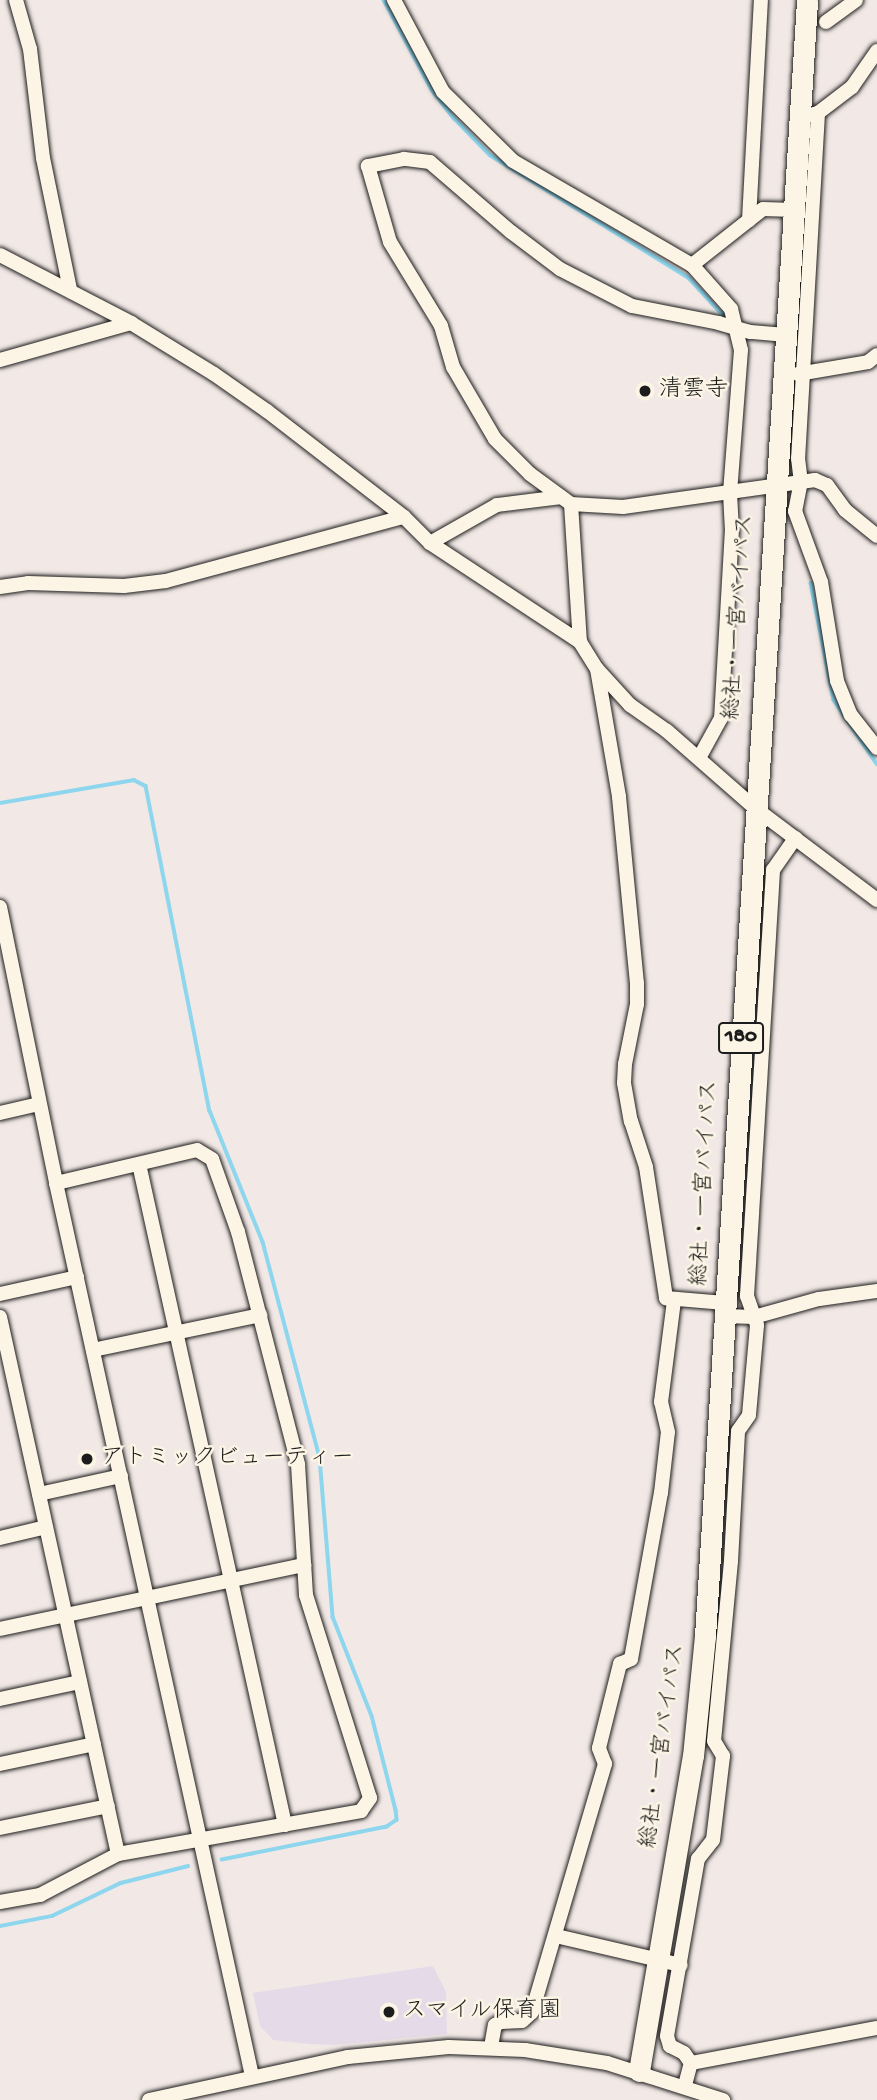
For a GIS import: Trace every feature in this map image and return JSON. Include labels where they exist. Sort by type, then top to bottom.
[{"type":"highway","name":"総社・一宮バイパス","points":[[639,2071],[694,1743],[705,1636],[775,485],[794,211],[809,115],[807,0]]},
{"type":"street","points":[[16,0],[30,49],[43,158],[70,290]]},
{"type":"street","points":[[394,0],[443,92],[513,161],[692,265],[731,309],[741,351],[730,493],[732,529],[721,718],[699,758]]},
{"type":"street","points":[[750,220],[761,0]]},
{"type":"street","points":[[826,22],[856,0]]},
{"type":"street","points":[[877,51],[852,87],[809,115],[805,374],[799,458],[801,481],[795,511],[821,582],[837,681],[851,715],[877,748]]},
{"type":"street","points":[[580,642],[566,501],[530,474],[495,439],[453,367],[441,326],[390,242],[368,166],[404,159],[430,162],[511,232],[560,269],[632,306],[737,329],[786,335]]},
{"type":"street","points":[[692,265],[763,209],[794,211]]},
{"type":"street","points":[[0,255],[131,323],[267,411],[404,517],[430,543],[580,642],[597,669],[630,705],[699,758],[755,808],[877,900]]},
{"type":"street","points":[[0,360],[131,323]]},
{"type":"street","points":[[783,373],[805,374],[868,362],[877,355]]},
{"type":"street","points":[[430,543],[497,505],[566,501],[624,508],[815,480],[827,485],[845,510],[877,536]]},
{"type":"street","points":[[0,587],[28,583],[124,586],[166,581],[404,517]]},
{"type":"street","points":[[597,669],[619,797],[637,983],[637,1004],[624,1083],[631,1121],[646,1167],[666,1298],[754,1317],[820,1299],[877,1291]]},
{"type":"street","points":[[691,2063],[684,2053],[667,2041],[698,1859],[713,1839],[723,1756],[714,1741],[731,1561],[738,1432],[749,1415],[757,1325],[747,1296],[773,870],[795,838]]},
{"type":"street","points":[[0,907],[56,1183],[252,2076]]},
{"type":"street","points":[[0,1113],[39,1104]]},
{"type":"street","points":[[0,1902],[40,1895],[118,1854],[361,1811],[370,1798],[306,1595],[298,1464],[238,1232],[212,1159],[197,1150],[56,1183]]},
{"type":"street","points":[[139,1164],[285,1825]]},
{"type":"street","points":[[0,1294],[77,1277]]},
{"type":"street","points":[[491,2047],[495,2025],[522,2021],[532,2012],[604,1764],[599,1748],[620,1664],[631,1659],[652,1554],[667,1432],[661,1402],[674,1300]]},
{"type":"street","points":[[93,1350],[260,1315]]},
{"type":"street","points":[[0,1317],[6,1376],[39,1494],[118,1854]]},
{"type":"street","points":[[39,1494],[121,1476]]},
{"type":"street","points":[[0,1538],[46,1527]]},
{"type":"street","points":[[0,1629],[230,1578],[304,1565]]},
{"type":"street","points":[[0,1699],[80,1682]]},
{"type":"street","points":[[0,1764],[94,1744]]},
{"type":"street","points":[[0,1828],[108,1805]]},
{"type":"street","points":[[556,1936],[681,1965]]},
{"type":"street","points":[[691,2063],[877,2028]]},
{"type":"street","points":[[149,2100],[252,2076],[395,2050],[491,2047],[564,2055],[639,2071],[723,2100]]},
{"type":"street","points":[[685,2085],[691,2063]]},
{"type":"shaded area","points":[[433,1966],[446,1992],[447,2034],[335,2045],[309,2044],[273,2040],[260,2026],[253,1993]]},
{"type":"waterway","points":[[384,0],[432,90],[454,118],[490,155],[689,278],[724,316]]},
{"type":"waterway","points":[[811,583],[834,700],[877,764]]},
{"type":"waterway","points":[[0,803],[134,780],[146,786],[210,1111],[263,1242],[320,1458],[333,1617],[372,1716],[396,1810],[397,1820],[387,1827],[222,1860]]},
{"type":"waterway","points":[[0,1926],[52,1916],[121,1883],[188,1866]]},
{"type":"place","name":"清雲寺","points":[[645,391]]},
{"type":"place","name":"アトミックビューティー","points":[[87,1459]]},
{"type":"place","name":"スマイル保育園","points":[[389,2012]]}]
